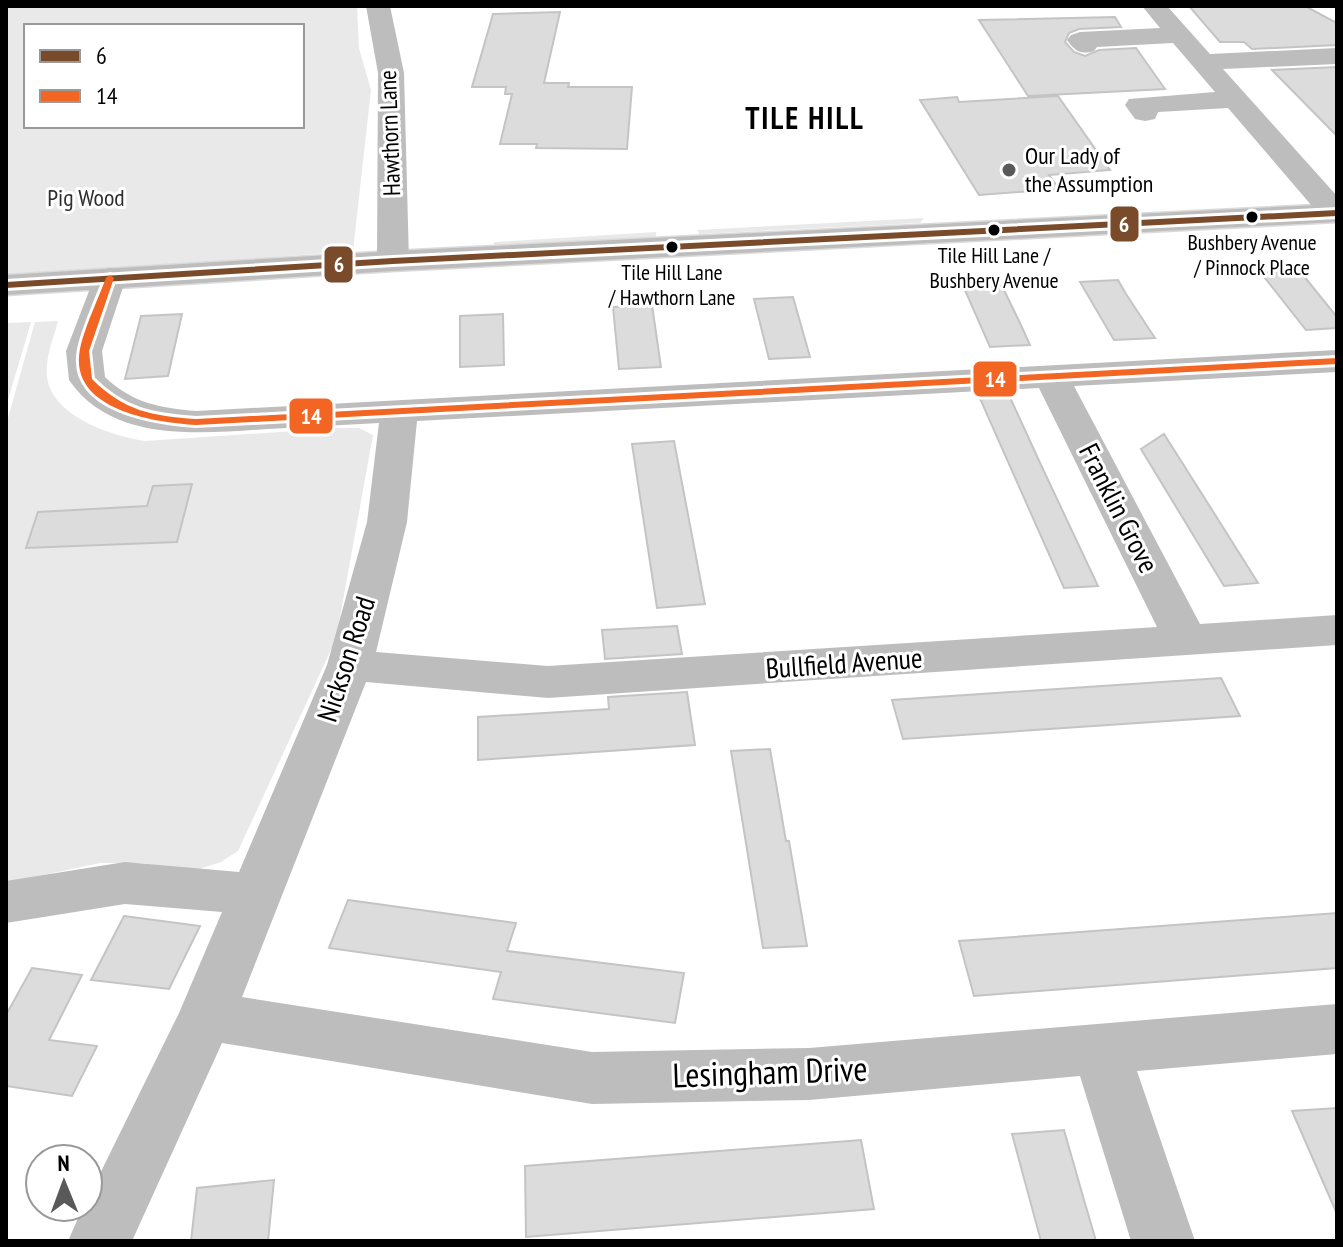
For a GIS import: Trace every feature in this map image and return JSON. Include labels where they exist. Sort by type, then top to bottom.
[{"type":"street","name":"Hawthorn Lane","points":[[378,6],[391,73],[393,261]]},
{"type":"street","points":[[1154,6],[1336,213]]},
{"type":"street","points":[[1085,46],[1080,40],[1179,35]]},
{"type":"street","points":[[1203,62],[1337,56]]},
{"type":"street","points":[[1145,113],[1139,105],[1236,99]]},
{"type":"street","points":[[6,285],[393,261],[1336,213]]},
{"type":"street","points":[[110,278],[84,351],[87,380],[122,409],[151,419],[196,422],[1337,361]]},
{"type":"street","name":"Franklin Grove","points":[[1051,376],[1186,640]]},
{"type":"street","name":"Nickson Road","points":[[100,1241],[206,1016],[350,665],[387,522],[399,412]]},
{"type":"street","name":"Bullfield Avenue","points":[[350,665],[548,682],[1337,630]]},
{"type":"street","points":[[6,902],[125,883],[254,894]]},
{"type":"street","name":"Lesingham Drive","points":[[206,1016],[592,1078],[809,1074],[1337,1029]]},
{"type":"street","points":[[1100,1048],[1163,1241]]},
{"type":"green space","name":"Pig Wood","points":[[6,6],[357,6],[359,48],[371,90],[353,251],[6,277]]},
{"type":"green space","points":[[924,218],[920,223],[699,234],[698,230]]},
{"type":"green space","points":[[656,232],[656,237],[494,246],[494,242]]},
{"type":"green space","points":[[58,321],[48,359],[47,375],[53,395],[74,415],[103,430],[145,441],[340,428],[359,428],[373,435],[336,639],[238,851],[221,862],[190,872],[143,863],[100,863],[6,883],[6,425],[35,322]]},
{"type":"green space","points":[[31,322],[6,407],[6,323]]},
{"type":"building","points":[[1189,6],[1305,6],[1337,23],[1337,45],[1252,49],[1244,42],[1220,42]]},
{"type":"building","points":[[560,12],[544,83],[569,83],[568,87],[632,87],[627,149],[536,148],[537,144],[500,144],[512,94],[505,94],[506,87],[472,87],[493,14]]},
{"type":"building","points":[[1115,17],[1121,27],[1079,29],[1069,33],[1065,42],[1074,52],[1085,56],[1099,50],[1136,48],[1165,89],[1028,96],[979,20]]},
{"type":"building","points":[[1337,67],[1337,136],[1272,70]]},
{"type":"building","points":[[1058,96],[1110,170],[1049,175],[1059,189],[979,195],[920,100],[957,97],[959,102]]},
{"type":"building","points":[[1299,270],[1337,317],[1337,328],[1306,330],[1261,273]]},
{"type":"building","points":[[1118,280],[1155,338],[1114,340],[1080,282]]},
{"type":"building","points":[[1002,286],[1030,345],[990,347],[964,288]]},
{"type":"building","points":[[793,297],[810,357],[769,359],[754,299]]},
{"type":"building","points":[[652,305],[661,367],[619,369],[613,307]]},
{"type":"building","points":[[182,314],[168,376],[125,379],[141,316]]},
{"type":"building","points":[[503,314],[504,365],[460,367],[460,316]]},
{"type":"building","points":[[1008,393],[1098,586],[1064,588],[978,394]]},
{"type":"building","points":[[1164,434],[1258,583],[1224,586],[1141,449]]},
{"type":"building","points":[[674,441],[705,604],[657,608],[632,444]]},
{"type":"building","points":[[192,484],[177,542],[26,548],[38,512],[147,506],[153,486]]},
{"type":"building","points":[[677,626],[682,654],[605,659],[602,630]]},
{"type":"building","points":[[1221,678],[1240,716],[903,739],[892,700]]},
{"type":"building","points":[[687,692],[695,745],[478,760],[478,717],[609,709],[608,697]]},
{"type":"building","points":[[770,749],[807,946],[763,948],[731,751]]},
{"type":"building","points":[[348,900],[516,923],[507,951],[684,973],[675,1023],[493,999],[501,972],[329,948]]},
{"type":"building","points":[[1337,913],[1337,968],[974,996],[959,941]]},
{"type":"building","points":[[124,916],[200,926],[169,989],[91,980]]},
{"type":"building","points":[[32,968],[82,975],[49,1040],[97,1046],[72,1096],[6,1086],[6,1015]]},
{"type":"building","points":[[1337,1108],[1337,1214],[1292,1111]]},
{"type":"building","points":[[1064,1130],[1096,1241],[1041,1241],[1012,1134]]},
{"type":"building","points":[[861,1140],[874,1209],[526,1237],[525,1166]]},
{"type":"building","points":[[274,1180],[268,1241],[191,1241],[197,1188]]},
{"type":"transit line","name":"6","points":[[6,285],[393,261],[1337,213]]},
{"type":"transit line","name":"14","points":[[110,278],[84,351],[87,380],[124,408],[150,417],[196,422],[1337,361]]},
{"type":"place","name":"Our Lady of the Assumption","points":[[1009,170]]},
{"type":"place","name":"Bushbery Avenue / Pinnock Place","points":[[1252,217]]},
{"type":"place","name":"Tile Hill Lane / Bushbery Avenue","points":[[994,230]]},
{"type":"place","name":"Tile Hill Lane / Hawthorn Lane","points":[[672,247]]},
{"type":"district","name":"TILE HILL","points":[[805,119]]}]
